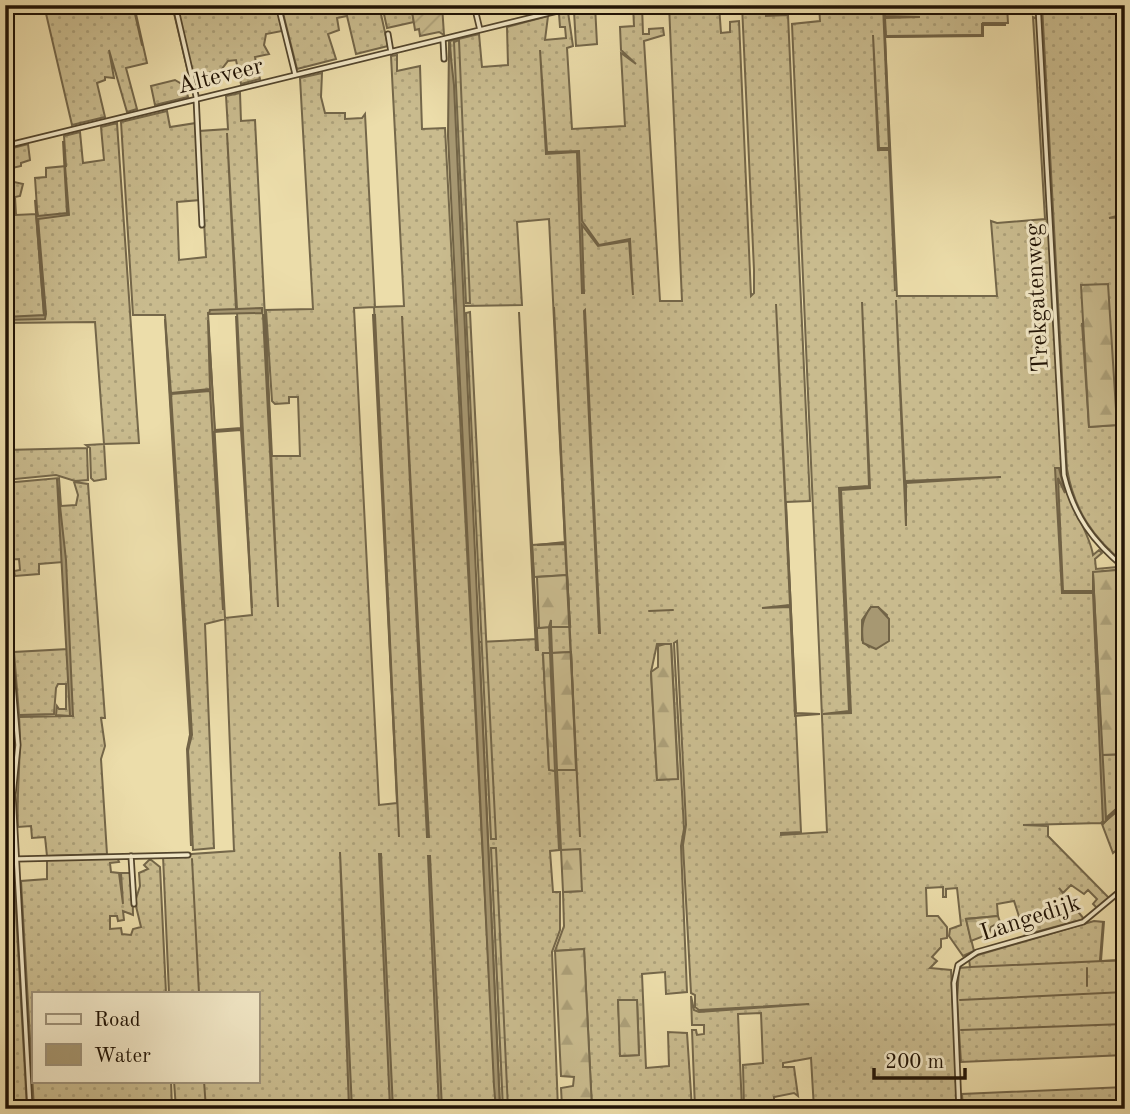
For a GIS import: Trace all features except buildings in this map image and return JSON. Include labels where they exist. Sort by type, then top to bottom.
[{"type":"street","points":[[175,5],[195,99],[202,225]]},
{"type":"street","points":[[278,5],[295,75]]},
{"type":"street","points":[[474,5],[480,30]]},
{"type":"street","name":"Alteveer","points":[[5,146],[582,5]]},
{"type":"street","name":"Trekgatenweg","points":[[1038,5],[1064,475],[1070,498],[1087,531],[1125,568]]},
{"type":"street","points":[[388,34],[391,52]]},
{"type":"street","points":[[443,39],[444,59]]},
{"type":"street","points":[[5,591],[18,745],[13,789],[30,1109]]},
{"type":"street","points":[[5,850],[16,849]]},
{"type":"street","points":[[17,859],[188,855]]},
{"type":"street","points":[[131,856],[134,904]]},
{"type":"street","name":"Langedijk","points":[[959,1109],[954,983],[958,965],[977,952],[1083,922],[1125,887]]},
{"type":"green space","points":[[44,5],[134,5],[147,63],[126,68],[137,109],[127,112],[109,50],[114,78],[105,77],[105,80],[97,83],[105,117],[72,125]]},
{"type":"green space","points":[[175,5],[277,5],[282,31],[266,34],[264,45],[269,54],[255,57],[260,79],[241,84],[236,60],[228,61],[221,70],[191,77]]},
{"type":"green space","points":[[281,5],[379,5],[388,46],[356,54],[347,16],[337,18],[339,30],[328,34],[336,59],[297,69]]},
{"type":"green space","points":[[382,5],[411,5],[414,22],[387,28]]},
{"type":"green space","points":[[411,5],[442,5],[444,35],[439,32],[420,36],[419,29],[415,30]]},
{"type":"green space","points":[[595,5],[597,44],[576,46],[574,11]]},
{"type":"green space","points":[[633,5],[642,5],[643,34],[649,34],[649,29],[663,28],[664,35],[644,41],[660,301],[682,301],[669,5],[719,5],[721,33],[730,32],[730,22],[739,21],[751,296],[754,293],[754,270],[742,5],[766,5],[766,16],[788,15],[810,501],[786,502],[801,832],[781,835],[827,832],[792,24],[820,21],[819,5],[918,5],[918,12],[920,5],[1007,6],[1008,23],[983,23],[982,35],[885,37],[897,296],[997,296],[991,221],[997,223],[1045,219],[1033,17],[1038,19],[1062,475],[1093,555],[1099,550],[1102,553],[1095,559],[1096,569],[1117,567],[1125,573],[1125,576],[1117,570],[1093,573],[1102,755],[1125,754],[1125,801],[1101,823],[1023,825],[1048,826],[1048,836],[1109,898],[1098,909],[1093,904],[1097,899],[1088,890],[1084,894],[1071,885],[1063,893],[1084,919],[1025,935],[1014,901],[997,904],[998,916],[966,919],[974,951],[963,956],[949,936],[950,929],[961,925],[957,888],[946,889],[946,897],[943,897],[943,887],[926,888],[927,916],[938,916],[947,927],[947,938],[941,939],[941,947],[932,957],[937,961],[930,968],[951,970],[958,1109],[814,1109],[811,1058],[783,1063],[783,1067],[794,1067],[798,1096],[794,1093],[774,1097],[774,1109],[744,1109],[743,1065],[763,1063],[761,1013],[738,1014],[742,1109],[695,1109],[692,1030],[696,1030],[697,1035],[704,1034],[704,1025],[692,1025],[691,996],[694,1010],[699,1012],[809,1004],[699,1010],[695,1007],[695,995],[691,993],[683,845],[686,825],[677,641],[674,643],[684,829],[681,846],[687,992],[666,994],[665,972],[642,974],[646,1068],[669,1066],[668,1032],[687,1033],[692,1109],[592,1109],[584,949],[555,951],[564,926],[563,892],[581,891],[580,850],[561,850],[557,770],[576,770],[571,652],[552,653],[551,627],[570,626],[567,575],[534,577],[532,545],[565,543],[549,219],[517,222],[522,305],[463,306],[450,41],[479,34],[482,67],[508,65],[507,27],[548,16],[545,40],[566,38],[565,27],[560,27],[559,14],[568,12],[573,46],[567,48],[572,129],[625,126],[621,53],[636,64],[621,50],[620,27],[634,26]],"holes":[[[871,607],[878,607],[887,615],[869,647],[862,640],[862,620]],[[657,644],[671,644],[678,778],[657,780],[651,672]],[[637,1000],[639,1055],[621,1056],[618,1001]]]},
{"type":"green space","points":[[1042,5],[1125,5],[1125,214],[1109,218],[1125,217],[1125,564],[1103,544],[1087,522],[1070,484],[1067,469]],"holes":[[[1082,323],[1116,425],[1089,427]]]},
{"type":"green space","points":[[459,40],[470,303],[466,303],[454,42]]},
{"type":"green space","points":[[397,55],[397,71],[420,66],[422,129],[445,128],[496,1109],[176,1109],[174,1082],[259,1082],[259,992],[169,992],[163,856],[234,851],[225,619],[205,624],[214,848],[193,850],[188,752],[191,726],[165,315],[133,315],[121,122],[167,111],[170,127],[196,123],[200,200],[177,202],[179,260],[206,257],[199,131],[228,129],[226,96],[240,93],[241,121],[255,120],[272,456],[300,456],[298,397],[289,397],[289,403],[275,404],[272,401],[266,310],[313,309],[300,78],[322,73],[321,97],[325,113],[345,113],[345,119],[362,118],[365,114],[375,307],[404,306],[391,56]],"holes":[[[374,307],[397,803],[379,805],[354,308]],[[237,312],[252,615],[225,618],[208,313]]]},
{"type":"green space","points":[[175,80],[185,86],[188,97],[155,105],[151,86]]},
{"type":"green space","points":[[117,123],[139,443],[104,444],[95,322],[5,323],[5,150],[28,144],[30,160],[12,168],[14,182],[23,184],[20,196],[15,197],[16,215],[36,214],[44,314],[35,178],[46,177],[46,168],[66,166],[64,136],[80,132],[83,163],[104,160],[101,127]]},
{"type":"green space","points":[[1108,284],[1117,425],[1089,427],[1081,285]]},
{"type":"green space","points":[[470,312],[496,839],[491,839],[466,313]]},
{"type":"green space","points":[[104,444],[106,479],[94,481],[91,478],[90,448],[86,445]]},
{"type":"green space","points":[[87,448],[88,480],[75,481],[56,475],[5,480],[5,450]]},
{"type":"green space","points":[[59,478],[61,506],[76,505],[78,495],[74,482],[88,484],[105,718],[101,718],[105,746],[101,759],[107,854],[47,856],[45,837],[32,838],[31,826],[18,827],[19,717],[70,716],[56,715],[57,706],[59,709],[66,709],[66,684],[58,684],[56,688],[54,714],[19,715],[14,652],[68,649],[68,605],[63,562],[39,564],[39,574],[15,576],[14,571],[20,570],[19,559],[5,560],[5,483]]},
{"type":"green space","points":[[1117,570],[1125,576],[1125,754],[1102,755],[1093,572]]},
{"type":"green space","points":[[567,575],[570,627],[551,627],[551,620],[549,627],[539,628],[537,577]]},
{"type":"green space","points":[[549,627],[550,653],[543,654],[549,769],[555,771],[559,850],[550,851],[553,892],[560,892],[560,930],[552,952],[558,1109],[500,1109],[479,642],[537,639],[537,628]]},
{"type":"green space","points":[[671,644],[678,779],[657,780],[651,672],[658,667],[658,646]]},
{"type":"green space","points":[[571,652],[576,770],[557,770],[552,653]]},
{"type":"green space","points":[[543,653],[550,653],[555,771],[549,770]]},
{"type":"green space","points":[[1125,805],[1125,819],[1119,814],[1125,821],[1125,843],[1113,853],[1102,824]]},
{"type":"green space","points":[[491,848],[496,848],[508,1109],[503,1109]]},
{"type":"green space","points":[[580,849],[582,891],[563,892],[561,850]]},
{"type":"green space","points":[[117,857],[119,862],[110,863],[111,872],[119,873],[123,904],[121,873],[132,873],[133,915],[123,911],[124,920],[118,921],[117,916],[110,916],[110,929],[121,928],[122,934],[131,935],[133,929],[141,927],[135,902],[140,886],[139,873],[148,869],[144,865],[150,859],[160,867],[166,992],[32,992],[32,1074],[21,881],[47,879],[47,859]]},
{"type":"green space","points":[[5,876],[14,876],[27,1109],[5,1109]]},
{"type":"green space","points":[[998,916],[1000,922],[991,927],[989,934],[971,941],[966,919]]},
{"type":"green space","points":[[1094,921],[1104,922],[1101,961],[1125,960],[1125,1055],[961,1062],[957,1001],[959,968],[970,967],[969,959],[978,955]]},
{"type":"green space","points":[[584,949],[592,1109],[562,1107],[561,1088],[573,1086],[574,1077],[561,1076],[555,951]]},
{"type":"green space","points":[[618,1000],[637,1000],[639,1055],[620,1056]]},
{"type":"green space","points":[[32,1082],[171,1082],[172,1109],[34,1109]]},
{"type":"green space","points":[[1125,1087],[1125,1109],[963,1109],[962,1094]]},
{"type":"water","points":[[883,5],[885,16],[920,17],[885,18],[886,36],[982,35],[982,24],[1006,25],[983,25],[983,36],[885,37],[895,291],[889,150],[878,150],[873,35],[879,148],[889,148]]},
{"type":"water","points":[[449,41],[454,85],[500,1109],[496,1109],[494,1086],[448,136]]},
{"type":"water","points":[[540,50],[547,152],[579,151],[582,221],[599,245],[630,239],[633,295],[629,241],[598,246],[582,225],[582,293],[577,152],[546,154]]},
{"type":"water","points":[[227,133],[237,309],[262,308],[262,313],[209,314],[210,310],[236,309]]},
{"type":"water","points":[[63,141],[69,215],[38,219],[45,319],[5,320],[5,317],[44,315],[35,200],[38,216],[67,213]]},
{"type":"water","points":[[896,300],[905,481],[1001,477],[906,483],[906,526]]},
{"type":"water","points":[[862,302],[870,488],[841,490],[851,713],[823,714],[849,711],[839,488],[869,486]]},
{"type":"water","points":[[776,304],[796,713],[820,714],[795,716],[790,607],[762,608],[790,605]]},
{"type":"water","points":[[554,307],[580,837],[565,544],[537,545],[565,542]]},
{"type":"water","points":[[585,310],[600,633],[584,311]]},
{"type":"water","points":[[519,312],[538,650],[536,650]]},
{"type":"water","points":[[263,315],[265,315],[278,607]]},
{"type":"water","points":[[373,315],[375,315],[399,837]]},
{"type":"water","points":[[236,316],[252,608],[241,430],[214,432],[223,610],[210,391],[171,394],[192,735],[188,750],[191,846],[187,749],[190,735],[165,319],[171,393],[210,389],[208,320],[215,430],[241,428]]},
{"type":"water","points":[[402,316],[429,837],[427,837]]},
{"type":"water","points":[[1055,468],[1059,468],[1065,493],[1058,478],[1063,591],[1093,591],[1093,574],[1106,818],[1125,801],[1103,824],[1093,593],[1062,593]]},
{"type":"water","points":[[57,479],[66,560],[73,716],[70,716]]},
{"type":"water","points":[[871,607],[878,607],[889,619],[889,641],[876,649],[863,643],[863,624]]},
{"type":"water","points":[[340,852],[352,1109],[349,1109]]},
{"type":"water","points":[[381,854],[393,1109],[390,1109]]},
{"type":"water","points":[[430,856],[442,1109],[439,1109]]},
{"type":"waterway","points":[[133,5],[142,45]]},
{"type":"waterway","points":[[172,5],[193,93]]},
{"type":"waterway","points":[[649,611],[673,610]]},
{"type":"waterway","points":[[192,859],[199,992]]},
{"type":"waterway","points":[[1100,960],[1103,922]]},
{"type":"waterway","points":[[970,967],[1125,960]]},
{"type":"waterway","points":[[1118,964],[1118,986]]},
{"type":"waterway","points":[[1087,968],[1087,986]]},
{"type":"waterway","points":[[960,1000],[1125,992]]},
{"type":"waterway","points":[[961,1030],[1125,1024]]},
{"type":"waterway","points":[[204,1082],[206,1109]]}]
